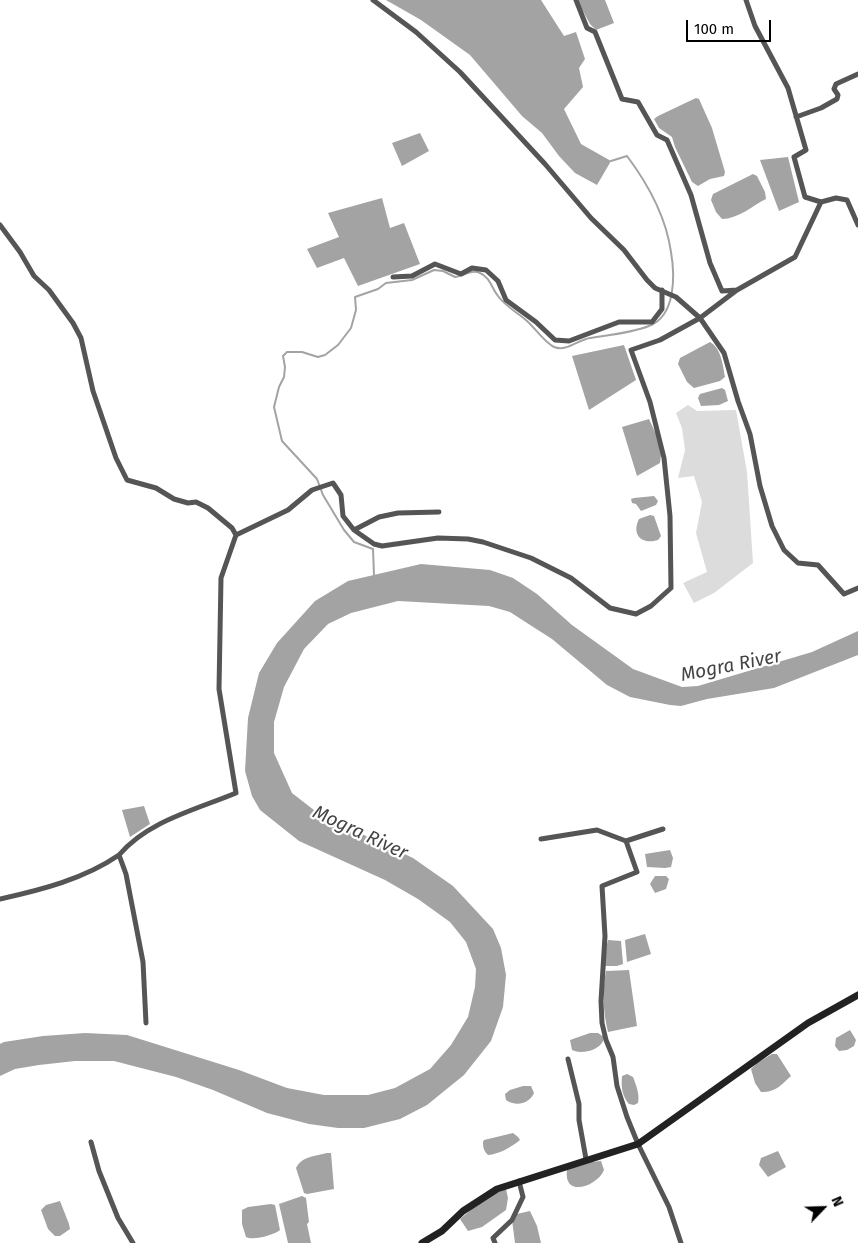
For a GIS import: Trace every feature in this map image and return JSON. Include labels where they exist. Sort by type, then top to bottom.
[{"type":"street","points":[[373,0],[416,32],[460,72],[591,218],[624,250],[646,280],[655,288],[676,297],[700,318],[724,353],[750,434],[760,486],[772,526],[784,550],[798,563],[818,565],[844,594],[858,588]]},
{"type":"street","points":[[576,0],[587,28],[595,32],[622,98],[638,102],[657,135],[667,140],[690,195],[710,263],[722,291],[737,290]]},
{"type":"street","points":[[746,0],[755,26],[788,88],[806,150],[794,157],[805,197],[822,202],[836,198],[847,200],[858,225]]},
{"type":"street","points":[[796,117],[821,108],[837,99],[838,95],[834,88],[836,84],[858,74]]},
{"type":"street","points":[[0,899],[53,886],[109,862],[119,856],[127,846],[156,824],[236,793],[219,689],[221,578],[236,535],[288,510],[312,490],[333,483],[341,494],[343,516],[354,530],[374,544],[382,546],[438,538],[468,539],[482,542],[531,558],[571,578],[610,608],[636,614],[651,606],[671,588],[670,516],[664,458],[659,434],[650,402],[631,350],[660,340],[700,318],[737,290],[795,257],[822,202]]},
{"type":"street","points":[[0,225],[20,252],[34,276],[49,290],[73,323],[80,338],[93,391],[116,458],[127,480],[156,488],[174,498],[188,503],[196,502],[208,508],[232,528],[236,535]]},
{"type":"street","points":[[393,278],[412,276],[436,264],[461,274],[472,268],[486,270],[498,281],[506,300],[536,322],[555,340],[569,340],[619,322],[652,322],[662,309],[662,290]]},
{"type":"street","points":[[354,530],[379,517],[398,513],[438,512]]},
{"type":"street","points":[[541,839],[597,830],[626,841],[663,829]]},
{"type":"street","points":[[626,841],[637,872],[602,886],[605,936],[601,1001],[602,1023],[613,1057],[617,1086],[638,1144],[669,1208],[681,1243]]},
{"type":"street","points":[[119,856],[126,874],[144,962],[146,1023]]},
{"type":"street","points":[[422,1243],[442,1231],[463,1211],[496,1188],[638,1144],[808,1023],[858,995]]},
{"type":"street","points":[[568,1059],[579,1104],[579,1120],[586,1160]]},
{"type":"street","points":[[91,1142],[99,1171],[118,1218],[133,1243]]},
{"type":"street","points":[[495,1243],[493,1238],[512,1220],[523,1197],[519,1181]]},
{"type":"shaded area","points":[[386,0],[541,0],[564,36],[576,32],[585,59],[579,68],[583,87],[564,109],[581,144],[611,161],[597,185],[575,173],[559,156],[542,133],[522,116],[470,55],[421,20]]},
{"type":"shaded area","points":[[577,0],[605,0],[614,23],[596,30],[590,24]]},
{"type":"shaded area","points":[[696,98],[699,99],[712,128],[725,172],[724,176],[710,179],[698,186],[692,182],[672,137],[659,128],[654,119]]},
{"type":"shaded area","points":[[420,133],[429,151],[402,166],[392,143]]},
{"type":"shaded area","points":[[788,157],[799,202],[779,211],[760,160]]},
{"type":"shaded area","points":[[753,174],[757,176],[765,192],[766,199],[739,215],[722,219],[716,212],[711,200],[713,194]]},
{"type":"shaded area","points":[[382,198],[390,228],[404,223],[420,264],[358,286],[344,258],[317,268],[307,249],[339,237],[328,213]]},
{"type":"shaded area","points":[[710,342],[717,348],[725,377],[720,381],[694,388],[687,382],[678,364],[680,358]]},
{"type":"shaded area","points":[[624,345],[636,380],[589,410],[572,356]]},
{"type":"shaded area","points":[[722,388],[725,390],[728,401],[719,405],[701,406],[698,398],[700,394]]},
{"type":"shaded area","points":[[688,405],[697,411],[736,410],[747,472],[753,563],[714,593],[694,603],[683,583],[707,572],[696,533],[702,502],[694,476],[678,478],[685,450],[682,428],[676,413]]},
{"type":"shaded area","points":[[649,419],[662,447],[660,463],[637,476],[622,427]]},
{"type":"shaded area","points":[[654,496],[658,501],[656,505],[641,511],[636,504],[632,503],[631,499],[634,498]]},
{"type":"shaded area","points":[[650,515],[654,516],[661,536],[658,540],[643,540],[637,534],[636,530],[639,519]]},
{"type":"shaded area","points":[[421,564],[490,570],[513,578],[537,594],[572,625],[633,669],[682,687],[698,686],[812,652],[858,631],[858,655],[774,688],[707,699],[681,706],[630,697],[607,685],[552,639],[510,612],[489,606],[398,601],[351,613],[328,624],[304,649],[284,687],[274,722],[274,753],[292,793],[319,814],[413,858],[453,886],[493,929],[501,948],[506,975],[503,1007],[491,1041],[464,1075],[427,1105],[400,1119],[364,1128],[338,1128],[309,1124],[267,1113],[213,1090],[176,1077],[114,1061],[75,1061],[39,1065],[15,1069],[0,1076],[0,1044],[4,1042],[43,1036],[85,1033],[127,1035],[239,1070],[287,1088],[324,1095],[368,1095],[395,1088],[430,1069],[451,1045],[468,1017],[475,987],[476,969],[466,942],[450,922],[418,899],[385,880],[299,841],[260,810],[252,796],[245,771],[248,718],[259,673],[277,643],[315,601],[348,581]]},
{"type":"shaded area","points":[[144,806],[150,824],[130,837],[122,810]]},
{"type":"shaded area","points":[[670,850],[673,858],[671,867],[647,867],[645,854]]},
{"type":"shaded area","points":[[655,876],[666,876],[669,879],[666,889],[655,893],[650,884]]},
{"type":"shaded area","points":[[645,934],[651,954],[627,962],[625,940]]},
{"type":"shaded area","points":[[608,940],[621,941],[623,964],[605,966]]},
{"type":"shaded area","points":[[629,970],[637,1026],[608,1032],[604,1001],[606,971]]},
{"type":"shaded area","points":[[850,1030],[856,1040],[854,1046],[847,1050],[839,1051],[835,1046],[836,1038]]},
{"type":"shaded area","points":[[590,1033],[598,1033],[604,1037],[600,1045],[586,1052],[572,1050],[570,1040]]},
{"type":"shaded area","points":[[772,1054],[777,1054],[791,1076],[774,1090],[761,1092],[755,1083],[751,1069]]},
{"type":"shaded area","points":[[627,1074],[633,1077],[637,1090],[638,1103],[634,1105],[629,1104],[623,1091],[622,1076]]},
{"type":"shaded area","points":[[531,1086],[534,1093],[529,1100],[518,1104],[506,1100],[505,1094],[510,1090]]},
{"type":"shaded area","points":[[513,1133],[520,1140],[504,1150],[488,1155],[483,1146],[484,1140]]},
{"type":"shaded area","points":[[778,1151],[786,1167],[768,1177],[759,1165],[761,1158]]},
{"type":"shaded area","points":[[331,1153],[334,1189],[304,1193],[296,1168],[306,1159]]},
{"type":"shaded area","points":[[601,1161],[604,1170],[595,1181],[581,1187],[575,1187],[570,1184],[567,1179],[567,1170],[582,1163]]},
{"type":"shaded area","points":[[506,1189],[508,1198],[506,1210],[482,1227],[468,1231],[460,1219],[485,1198]]},
{"type":"shaded area","points":[[302,1196],[306,1198],[309,1222],[307,1224],[311,1243],[288,1243],[279,1204]]},
{"type":"shaded area","points":[[60,1201],[70,1229],[60,1236],[55,1236],[48,1229],[41,1210],[46,1205]]},
{"type":"shaded area","points":[[275,1205],[280,1230],[263,1237],[246,1237],[242,1224],[242,1210],[248,1207]]},
{"type":"shaded area","points":[[530,1211],[537,1226],[541,1243],[515,1243],[512,1220],[517,1214]]},
{"type":"waterway","points":[[374,575],[373,549],[354,542],[344,530],[323,495],[317,479],[282,441],[274,407],[279,387],[284,377],[283,356],[287,352],[302,352],[318,357],[325,355],[338,345],[351,328],[356,310],[355,297],[378,289],[386,283],[412,280],[434,270],[443,271],[455,277],[471,272],[483,275],[489,280],[504,303],[527,321],[554,347],[568,347],[590,338],[620,334],[649,326],[658,321],[669,304],[672,294],[673,272],[669,239],[649,189],[627,156],[611,161]]},
{"type":"water label","name":"Mogra River","points":[[731,666]]},
{"type":"water label","name":"Mogra River","points":[[360,833]]}]
